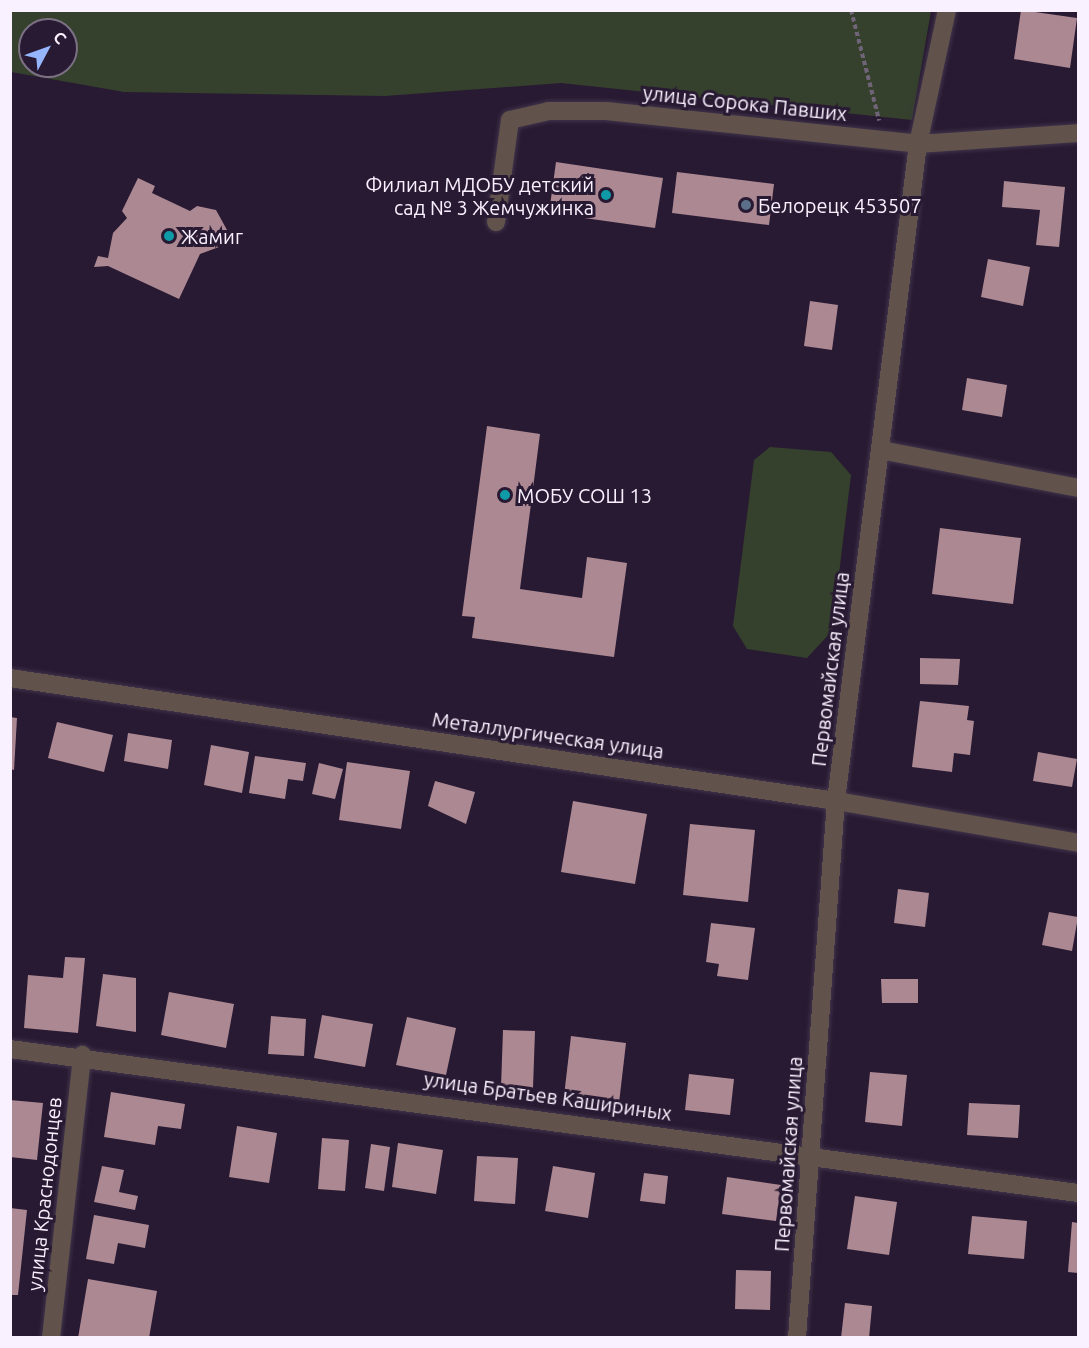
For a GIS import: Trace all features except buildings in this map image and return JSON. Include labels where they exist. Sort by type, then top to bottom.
[{"type":"street","name":"Первомайская улица","points":[[797,1338],[836,801],[918,144],[947,10]]},
{"type":"street","name":"улица Сорока Павших","points":[[496,222],[510,120],[548,111],[606,111],[918,144],[1078,133]]},
{"type":"street","points":[[881,450],[1078,488]]},
{"type":"street","name":"Металлургическая улица","points":[[10,678],[836,801],[1078,843]]},
{"type":"street","name":"улица Братьев Кашириных","points":[[10,1049],[81,1055],[810,1154],[1078,1193]]},
{"type":"street","name":"улица Краснодонцев","points":[[51,1338],[81,1055]]},
{"type":"path","points":[[851,10],[885,141]]},
{"type":"green space","points":[[11,10],[931,11],[912,120],[561,83],[385,96],[124,92],[45,78],[78,78],[78,18],[18,18],[18,73],[11,72]]},
{"type":"green space","points":[[770,447],[831,452],[851,475],[832,631],[807,658],[747,649],[733,626],[754,460]]},
{"type":"place","name":"Филиал МДОБУ детский сад № 3 Жемчужинка","points":[[606,195]]},
{"type":"place","name":"Белорецк 453507","points":[[746,205]]},
{"type":"place","name":"Жамиг","points":[[169,236]]},
{"type":"place","name":"МОБУ СОШ 13","points":[[505,495]]}]
